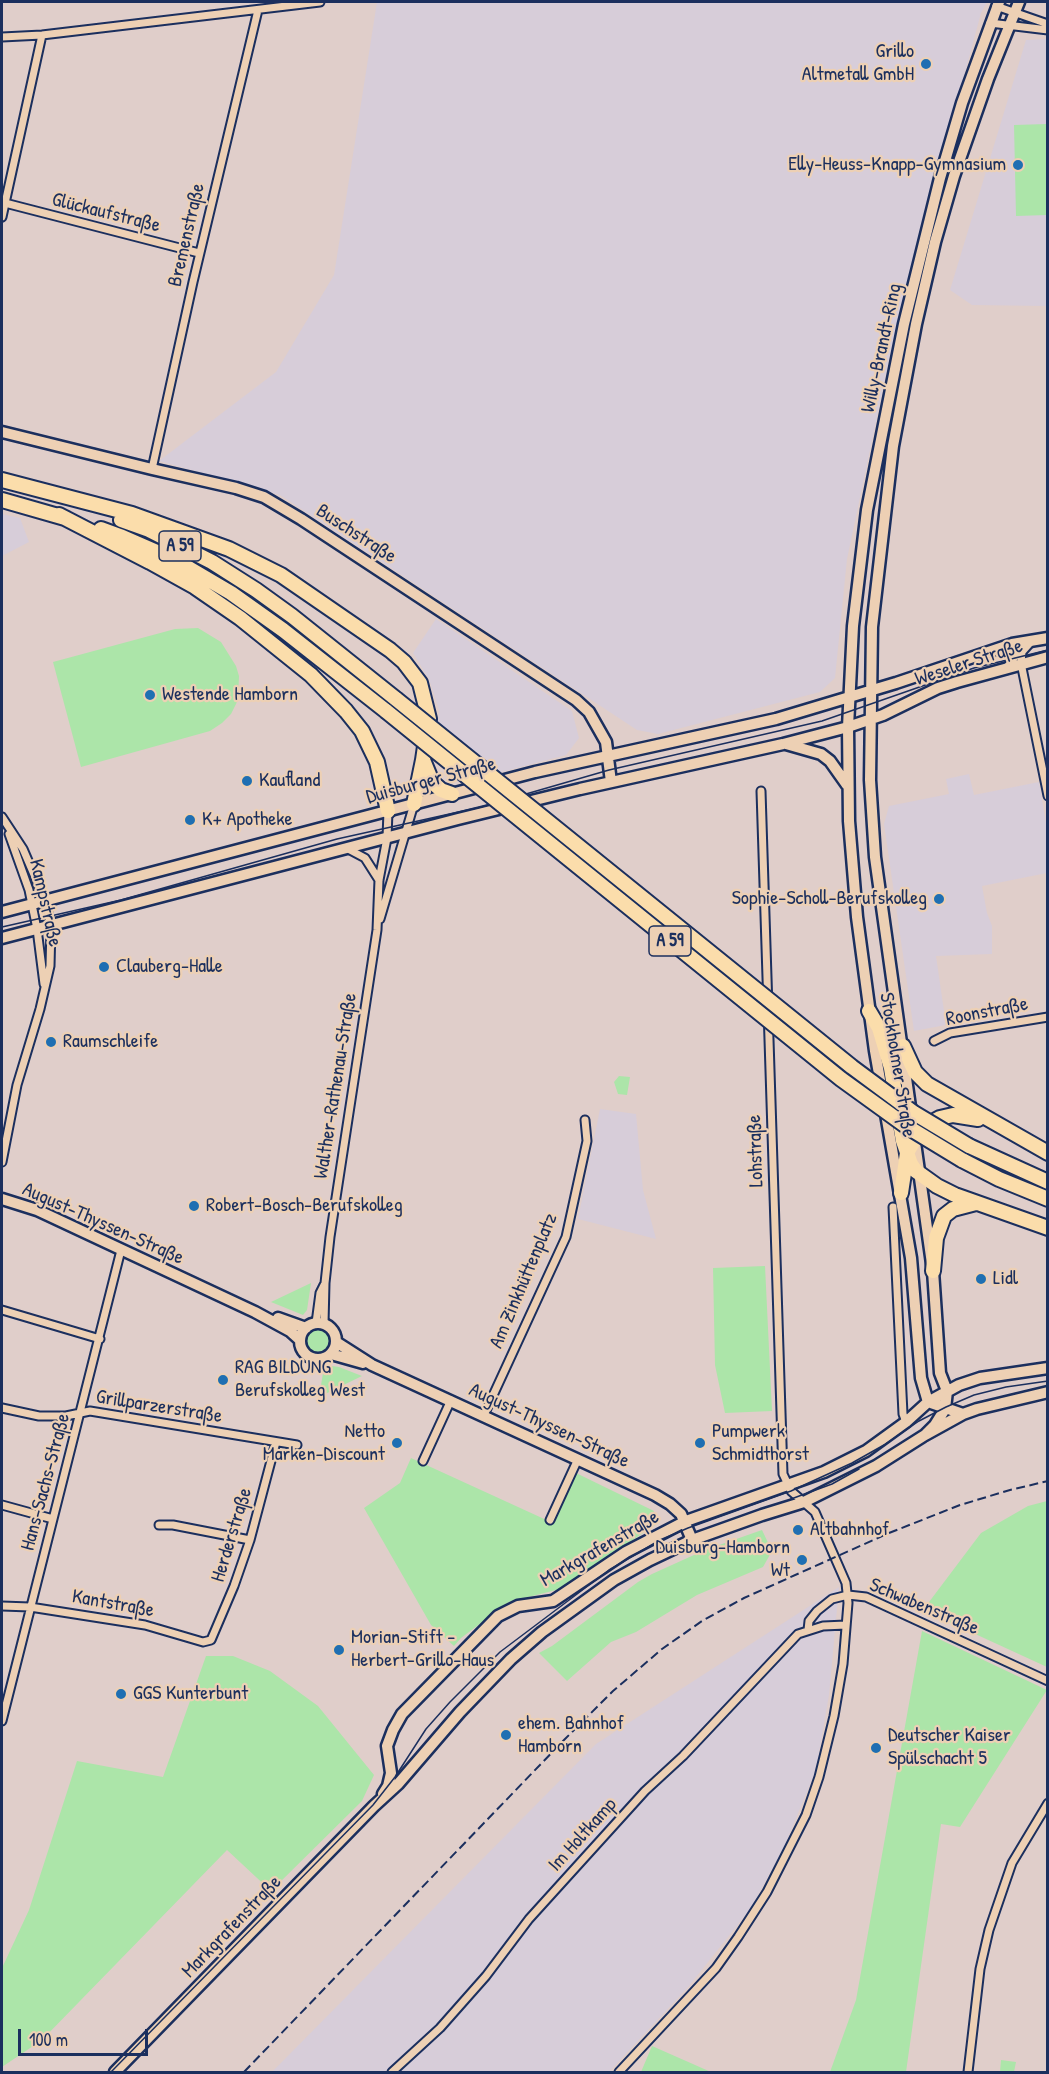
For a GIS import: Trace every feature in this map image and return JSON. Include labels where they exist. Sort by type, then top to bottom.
[{"type":"highway","name":"A 59","points":[[2,480],[57,496],[149,530],[212,562],[292,616],[867,1078],[914,1113],[969,1146],[1047,1182]]},
{"type":"highway","points":[[57,496],[132,514],[195,536],[252,560],[281,575],[390,650],[414,673],[424,696],[429,719],[414,804]]},
{"type":"highway","name":"A 59","points":[[2,500],[59,515],[120,536],[175,561],[231,593],[283,630],[386,711],[841,1079],[906,1126],[962,1160],[999,1179],[1047,1199]]},
{"type":"highway","points":[[59,515],[195,587],[249,625],[311,675],[362,730],[377,762],[388,811]]},
{"type":"highway","points":[[423,760],[432,782],[441,790],[452,794]]},
{"type":"highway","points":[[869,1011],[879,1028],[891,1068],[907,1153],[911,1164],[920,1175],[937,1186],[976,1203],[1047,1227]]},
{"type":"highway","points":[[903,1046],[915,1072],[927,1084],[1047,1153]]},
{"type":"highway","points":[[901,1193],[907,1153],[915,1139],[929,1124],[953,1115],[968,1116],[994,1124]]},
{"type":"highway","points":[[933,1271],[936,1239],[944,1216],[953,1209],[976,1203]]},
{"type":"main road","name":"Willy-Brandt-Ring","points":[[870,706],[872,627],[884,513],[902,392],[916,324],[935,242],[954,176],[988,79],[1019,2]]},
{"type":"main road","name":"Willy-Brandt-Ring","points":[[848,713],[853,626],[867,510],[904,324],[940,178],[962,103],[998,4]]},
{"type":"main road","name":"Buschstraße","points":[[2,432],[236,488],[264,497],[576,700],[589,712],[606,742],[611,782]]},
{"type":"main road","name":"Weseler Straße","points":[[871,691],[1012,644],[1047,638]]},
{"type":"main road","name":"Weseler Straße","points":[[870,720],[938,688],[1008,666],[1047,657]]},
{"type":"main road","name":"Duisburger Straße","points":[[2,912],[535,772],[776,719],[871,691]]},
{"type":"main road","name":"Stockholmer Straße","points":[[870,706],[870,780],[875,857],[933,1271],[940,1373],[947,1391],[945,1408]]},
{"type":"main road","name":"Stockholmer Straße","points":[[848,713],[848,787],[852,867],[869,1011],[914,1281],[921,1378],[928,1402]]},
{"type":"main road","points":[[2,938],[387,837],[611,782],[783,744],[870,720]]},
{"type":"main road","points":[[783,744],[821,754],[830,761],[848,787]]},
{"type":"main road","name":"August-Thyssen-Straße","points":[[2,1199],[37,1210],[255,1312],[290,1331],[300,1340]]},
{"type":"main road","name":"August-Thyssen-Straße","points":[[255,1312],[315,1325]]},
{"type":"main road","points":[[315,1325],[334,1332],[336,1342],[331,1354],[322,1359],[313,1358],[303,1351],[300,1340],[315,1325]]},
{"type":"main road","name":"August-Thyssen-Straße","points":[[336,1342],[372,1365],[655,1495],[670,1504],[686,1521],[693,1540]]},
{"type":"main road","name":"August-Thyssen-Straße","points":[[331,1354],[372,1365]]},
{"type":"main road","name":"Markgrafenstraße","points":[[374,1806],[388,1786],[391,1773],[387,1746],[402,1714],[498,1616],[518,1606],[553,1601],[626,1552],[686,1521],[824,1472],[866,1451],[906,1422],[928,1402],[970,1380],[1047,1368]]},
{"type":"main road","name":"Markgrafenstraße","points":[[115,2073],[398,1784],[460,1712],[511,1659],[542,1632],[614,1580],[693,1540],[804,1502],[876,1466],[963,1414],[1047,1392]]},
{"type":"main road","points":[[928,1402],[963,1414]]},
{"type":"main road","points":[[925,1435],[935,1425],[945,1408]]},
{"type":"street","points":[[2,37],[320,2]]},
{"type":"street","points":[[998,4],[1014,13],[1047,24]]},
{"type":"street","name":"Bremenstraße","points":[[152,469],[199,254],[258,10]]},
{"type":"street","points":[[990,22],[1047,30]]},
{"type":"street","points":[[2,217],[42,34]]},
{"type":"street","name":"Glückaufstraße","points":[[5,203],[199,254]]},
{"type":"street","points":[[1035,640],[1022,651],[1021,663],[1047,796]]},
{"type":"street","points":[[1008,666],[1016,652],[1012,644]]},
{"type":"street","name":"Lohstraße","points":[[761,791],[783,1474],[788,1485]]},
{"type":"street","name":"Walther-Rathenau-Straße","points":[[376,930],[414,804]]},
{"type":"street","name":"Walther-Rathenau-Straße","points":[[315,1325],[320,1293],[325,1283],[376,930],[379,880],[387,837],[388,811]]},
{"type":"street","name":"Kampstraße","points":[[2,817],[23,849],[45,900],[51,926],[50,966],[17,1085],[2,1162]]},
{"type":"street","name":"Kampstraße","points":[[7,826],[32,904],[45,989]]},
{"type":"street","points":[[347,848],[365,858],[379,880]]},
{"type":"street","name":"Roonstraße","points":[[934,1041],[950,1034],[1047,1017]]},
{"type":"street","name":"Am Zinkhüttenplatz","points":[[484,1415],[566,1237],[586,1141],[585,1120]]},
{"type":"street","points":[[893,1206],[903,1414],[906,1422]]},
{"type":"street","name":"Hans-Sachs-Straße","points":[[2,1721],[122,1251]]},
{"type":"street","points":[[2,1310],[100,1339]]},
{"type":"street","points":[[423,1461],[451,1401]]},
{"type":"street","name":"Grillparzerstraße","points":[[2,1408],[39,1416],[66,1416],[90,1411],[297,1445]]},
{"type":"street","name":"Herderstraße","points":[[214,1636],[250,1540],[276,1442]]},
{"type":"street","points":[[550,1520],[578,1459]]},
{"type":"street","points":[[788,1485],[791,1491],[804,1502]]},
{"type":"street","name":"Schwabenstraße","points":[[804,1502],[815,1512],[846,1583],[848,1595],[866,1597],[1047,1681]]},
{"type":"street","points":[[2,1505],[53,1519]]},
{"type":"street","points":[[159,1525],[173,1525],[250,1540]]},
{"type":"street","points":[[619,2073],[716,1968],[738,1938],[785,1858],[806,1815],[826,1750],[843,1664],[848,1595]]},
{"type":"street","name":"Im Holtkamp","points":[[808,1630],[809,1621],[817,1611],[832,1599],[848,1595]]},
{"type":"street","name":"Kantstraße","points":[[2,1606],[30,1607],[145,1625],[203,1642],[208,1642],[214,1636]]},
{"type":"street","name":"Im Holtkamp","points":[[392,2073],[455,2011],[486,1976],[529,1919],[645,1791],[683,1756],[798,1634],[823,1626],[846,1625]]},
{"type":"street","points":[[968,2073],[980,1969],[988,1930],[1012,1863],[1047,1803]]},
{"type":"shaded area","points":[[377,2],[987,2],[981,13],[893,341],[847,559],[835,678],[820,692],[658,734],[637,730],[280,495],[159,461],[276,372],[334,275]]},
{"type":"shaded area","name":"Elly-Heuss-Knapp-Gymnasium","points":[[1047,39],[1047,306],[972,305],[950,290],[1026,40]]},
{"type":"shaded area","points":[[2,514],[20,518],[29,542],[2,556]]},
{"type":"shaded area","points":[[436,619],[572,711],[579,738],[566,755],[483,777],[437,738],[439,710],[429,679],[413,653]]},
{"type":"shaded area","name":"Sophie-Scholl-Berufskolleg","points":[[969,774],[974,795],[1039,782],[1047,829],[1047,873],[982,886],[992,926],[992,954],[936,956],[946,1025],[914,1031],[884,824],[889,806],[949,794],[946,779]]},
{"type":"shaded area","points":[[600,1109],[636,1114],[643,1190],[656,1239],[578,1219]]},
{"type":"shaded area","points":[[839,1587],[829,1695],[816,1770],[784,1847],[751,1908],[689,1986],[609,2072],[272,2072],[596,1744]]},
{"type":"green space","points":[[1047,124],[1047,215],[1016,216],[1014,125]]},
{"type":"green space","name":"Westende Hamborn","points":[[198,628],[221,642],[236,666],[239,676],[238,700],[231,714],[210,731],[81,767],[53,662],[175,629]]},
{"type":"green space","points":[[619,1076],[630,1077],[627,1095],[618,1094],[614,1082]]},
{"type":"green space","points":[[765,1266],[772,1411],[725,1413],[715,1365],[713,1268]]},
{"type":"green space","points":[[311,1283],[307,1310],[303,1315],[271,1302]]},
{"type":"green space","points":[[317,1328],[322,1329],[328,1335],[328,1345],[322,1351],[317,1352],[312,1351],[306,1345],[305,1340],[306,1335],[312,1329]]},
{"type":"green space","points":[[332,1366],[362,1376],[319,1397],[323,1373],[327,1373]]},
{"type":"green space","points":[[411,1458],[553,1523],[576,1473],[654,1511],[655,1525],[560,1589],[509,1602],[461,1638],[454,1646],[431,1625],[364,1508],[400,1483]]},
{"type":"green space","points":[[1048,1501],[1047,1667],[923,1610],[981,1533],[1028,1506]]},
{"type":"green space","points":[[762,1530],[772,1551],[763,1567],[697,1595],[636,1632],[611,1642],[567,1681],[539,1653],[652,1574],[705,1550]]},
{"type":"green space","points":[[922,1631],[1047,1690],[960,1827],[941,1824],[906,2072],[830,2072],[856,2000]]},
{"type":"green space","points":[[206,1656],[233,1656],[270,1671],[318,1706],[374,1775],[362,1801],[271,1891],[227,1850],[42,2040],[2,2067],[2,1968],[29,1910],[77,1761],[163,1777]]},
{"type":"green space","points":[[652,2046],[711,2072],[641,2072]]},
{"type":"green space","points":[[1001,2060],[1016,2062],[1014,2072],[1000,2072]]},
{"type":"tram line","points":[[2,927],[121,900],[337,839],[481,807],[609,770],[822,721],[974,668],[1048,650]]},
{"type":"tram line","points":[[111,2072],[373,1805],[395,1777],[426,1729],[450,1702],[500,1652],[609,1570],[660,1540],[791,1491],[852,1463],[946,1407],[974,1395],[1006,1387],[1048,1381]]},
{"type":"tram line","points":[[791,1499],[832,1484],[859,1469]]},
{"type":"railway","points":[[244,2072],[564,1740],[613,1691],[662,1649],[702,1621],[744,1598],[889,1533],[960,1505],[1048,1481]]},
{"type":"place","name":"Grillo Altmetall GmbH","points":[[926,64]]},
{"type":"place","name":"Elly-Heuss-Knapp-Gymnasium","points":[[1018,165]]},
{"type":"place","name":"Westende Hamborn","points":[[150,695]]},
{"type":"place","name":"Kaufland","points":[[247,781]]},
{"type":"place","name":"K+ Apotheke","points":[[190,820]]},
{"type":"place","name":"Sophie-Scholl-Berufskolleg","points":[[939,899]]},
{"type":"place","name":"Clauberg-Halle","points":[[104,967]]},
{"type":"place","name":"Raumschleife","points":[[51,1042]]},
{"type":"place","name":"Robert-Bosch-Berufskolleg","points":[[194,1206]]},
{"type":"place","name":"Lidl","points":[[981,1279]]},
{"type":"place","name":"RAG BILDUNG Berufskolleg West","points":[[223,1380]]},
{"type":"place","name":"Netto Marken-Discount","points":[[397,1443]]},
{"type":"place","name":"Pumpwerk Schmidthorst","points":[[700,1443]]},
{"type":"place","name":"Altbahnhof","points":[[798,1530]]},
{"type":"place","name":"Duisburg-Hamborn Wt","points":[[802,1560]]},
{"type":"place","name":"Morian-Stift - Herbert-Grillo-Haus","points":[[339,1650]]},
{"type":"place","name":"GGS Kunterbunt","points":[[121,1694]]},
{"type":"place","name":"ehem. Bahnhof Hamborn","points":[[506,1735]]},
{"type":"place","name":"Deutscher Kaiser Spülschacht 5","points":[[876,1748]]}]
